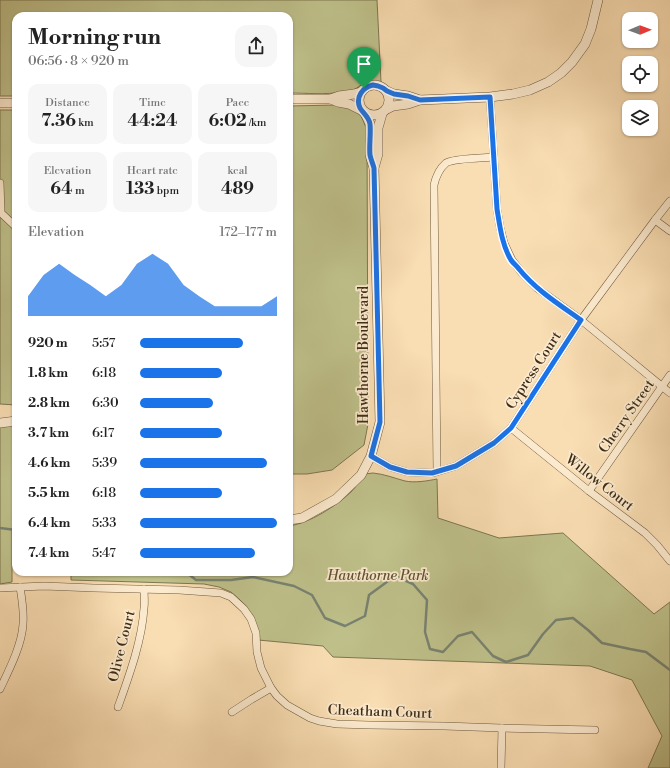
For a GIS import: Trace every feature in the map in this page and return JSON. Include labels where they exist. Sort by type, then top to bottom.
[{"type":"street","points":[[331,99],[349,104],[373,116],[393,106],[408,104],[420,100],[490,97],[530,90],[548,82],[561,73],[572,62],[585,44],[591,29],[598,0]]},
{"type":"street","points":[[364,112],[358,102],[361,92],[368,86],[378,86],[394,94],[420,100]]},
{"type":"street","points":[[384,111],[389,105],[387,91]]},
{"type":"street","points":[[293,100],[331,99],[361,92]]},
{"type":"street","points":[[490,97],[500,227],[504,243],[512,260],[537,288],[581,320],[670,393]]},
{"type":"street","points":[[0,103],[12,103]]},
{"type":"street","name":"Hawthorne Boulevard","points":[[374,168],[378,154],[378,128],[384,111]]},
{"type":"street","name":"Hawthorne Boulevard","points":[[293,519],[302,518],[336,499],[361,475],[371,456],[380,422],[374,168],[370,155],[370,124],[364,112]]},
{"type":"street","points":[[437,471],[434,185],[437,173],[448,162],[494,157]]},
{"type":"street","points":[[0,182],[1,214],[12,224]]},
{"type":"street","name":"Cypress Court","points":[[371,456],[390,467],[407,472],[432,473],[456,466],[494,443],[511,428],[581,320],[670,201]]},
{"type":"street","points":[[655,220],[670,231]]},
{"type":"street","name":"Cherry Street","points":[[589,491],[670,375]]},
{"type":"street","points":[[0,423],[12,422]]},
{"type":"street","name":"Willow Court","points":[[511,428],[589,491],[645,533],[670,561]]},
{"type":"street","name":"Cheatham Court","points":[[0,588],[44,586],[179,590],[221,593],[231,597],[244,609],[251,620],[256,633],[257,652],[261,668],[271,688],[287,705],[319,722],[356,725],[595,730]]},
{"type":"street","points":[[0,689],[20,644],[23,626],[23,609],[20,587]]},
{"type":"street","name":"Olive Court","points":[[118,707],[132,669],[144,608],[144,589]]},
{"type":"street","points":[[232,712],[271,688]]},
{"type":"street","points":[[501,768],[502,728]]},
{"type":"green space","points":[[0,0],[377,0],[381,82],[369,81],[354,90],[323,94],[293,93],[293,12],[12,12],[12,96],[0,96]]},
{"type":"green space","points":[[338,105],[350,108],[361,116],[367,132],[368,424],[364,445],[332,470],[307,474],[293,474],[293,106]]},
{"type":"green space","points":[[0,110],[12,110],[12,405],[0,404]]},
{"type":"green space","points":[[12,426],[12,582],[0,584],[0,427]]},
{"type":"green space","name":"Hawthorne Park","points":[[373,473],[385,475],[409,482],[421,482],[437,479],[438,518],[499,538],[563,533],[654,614],[670,602],[670,768],[648,768],[662,736],[632,680],[590,666],[333,657],[323,646],[258,640],[250,612],[231,592],[219,587],[204,584],[71,580],[71,576],[293,576],[293,525],[314,518],[338,503],[351,492],[364,474]]},
{"type":"waterway","points":[[0,528],[12,530]]},
{"type":"waterway","points":[[191,576],[196,580],[231,580],[253,577],[294,586],[312,595],[325,618],[345,626],[365,616],[369,595],[395,576],[413,584],[427,600],[425,632],[430,649],[443,652],[458,636],[472,632],[493,656],[506,662],[528,655],[543,634],[556,620],[573,618],[602,643],[646,652],[670,670]]},
{"type":"route","points":[[373,85],[378,86],[394,94],[420,100],[490,97],[497,209],[504,243],[512,260],[537,288],[581,320],[511,428],[494,443],[456,466],[432,473],[407,472],[390,467],[371,456],[380,422],[374,168],[370,155],[370,124],[358,102],[364,88],[373,85]]}]
